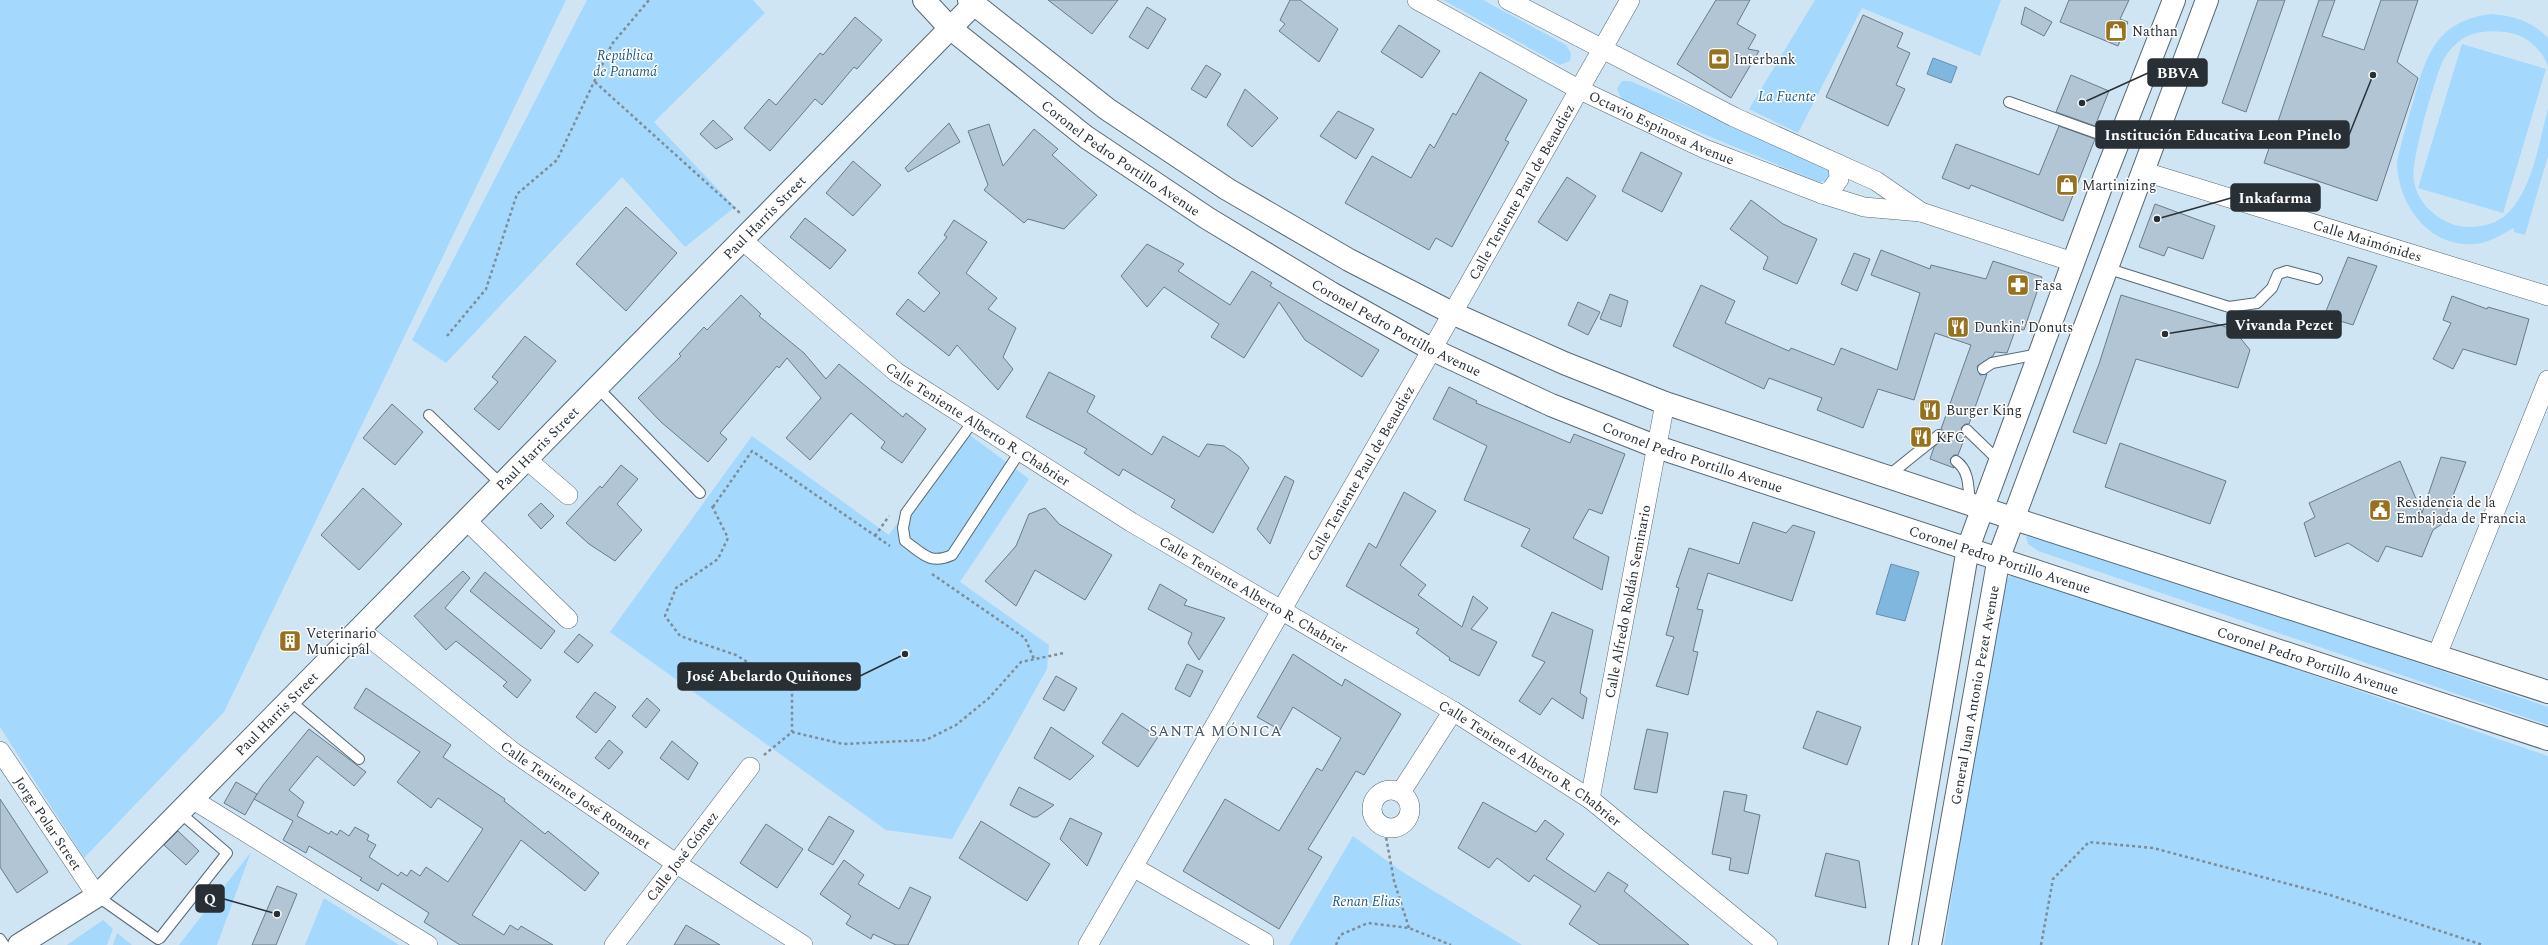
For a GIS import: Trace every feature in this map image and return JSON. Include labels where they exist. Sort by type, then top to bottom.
[{"type":"main road","name":"Coronel Pedro Portillo Avenue","points":[[924,0],[950,28],[1086,137],[1206,218],[1331,293],[1431,349],[1551,405],[1657,447],[1999,557],[2548,739]]},
{"type":"main road","points":[[1900,945],[1976,506],[1999,461],[2073,262],[2174,0]]},
{"type":"main road","name":"General Juan Antonio Pezet Avenue","points":[[1930,945],[1999,557],[2142,171],[2208,0]]},
{"type":"main road","name":"Paul Harris Street","points":[[19,945],[97,896],[950,28],[973,2]]},
{"type":"main road","points":[[973,2],[1107,109],[1227,189],[1349,260],[1452,312],[1564,363],[1665,403],[2548,692]]},
{"type":"street","name":"Octavio Espinosa Avenue","points":[[1417,0],[1580,90],[1705,149],[1822,194],[1864,207],[1921,212],[2073,262]]},
{"type":"street","name":"Octavio Espinosa Avenue","points":[[1508,0],[1734,117],[1876,181],[1921,212]]},
{"type":"street","name":"Calle Teniente Paul de Beaudiez","points":[[1088,945],[1603,50],[1630,0]]},
{"type":"street","points":[[1822,194],[1830,191],[1839,179],[1838,164]]},
{"type":"street","name":"Calle Maimónides","points":[[2142,171],[2548,296]]},
{"type":"street","name":"Calle Teniente Alberto R. Chabrier","points":[[749,233],[896,372],[974,420],[1132,522],[1282,609],[1453,712],[1590,799],[1768,945]]},
{"type":"street","points":[[2437,655],[2548,380]]},
{"type":"street","name":"Calle Alfredo Roldán Seminario","points":[[1590,799],[1665,403]]},
{"type":"street","points":[[526,459],[568,495]]},
{"type":"street","points":[[466,520],[568,619]]},
{"type":"street","name":"Calle Teniente José Romanet","points":[[359,629],[513,752],[677,864],[803,945]]},
{"type":"street","points":[[1401,792],[1453,712]]},
{"type":"street","name":"Jorge Polar Street","points":[[0,751],[97,896]]},
{"type":"street","name":"Calle José Gómez","points":[[614,945],[750,767]]},
{"type":"street","points":[[1390,790],[1401,792],[1409,802],[1410,814],[1402,824],[1390,828],[1384,826],[1375,818],[1373,812],[1374,800],[1378,795],[1390,790]]},
{"type":"street","points":[[185,805],[428,945]]},
{"type":"street","points":[[1133,867],[1264,942]]},
{"type":"lane","points":[[2009,102],[2119,141]]},
{"type":"lane","points":[[2106,268],[2229,307],[2257,303],[2272,288],[2278,274],[2287,271],[2317,279]]},
{"type":"lane","points":[[1982,370],[1992,363],[2039,354]]},
{"type":"lane","points":[[596,387],[700,493]]},
{"type":"lane","points":[[429,415],[501,484]]},
{"type":"lane","points":[[974,420],[906,513],[903,528],[905,541],[930,559],[939,561],[952,555],[1021,450]]},
{"type":"lane","points":[[1967,430],[1999,461]]},
{"type":"lane","points":[[1888,476],[1939,435]]},
{"type":"lane","points":[[1922,449],[1933,452]]},
{"type":"lane","points":[[1956,461],[1962,466],[1967,474],[1976,506]]},
{"type":"lane","points":[[289,700],[359,759]]},
{"type":"lane","points":[[97,896],[158,939],[160,938],[227,853],[185,805]]},
{"type":"lane","points":[[0,939],[4,945]]},
{"type":"path","points":[[447,336],[486,289],[517,194],[557,160],[612,44],[649,0]]},
{"type":"path","points":[[595,82],[749,233]]},
{"type":"path","points":[[713,507],[752,451],[895,549]]},
{"type":"path","points":[[700,493],[713,507],[728,538],[718,559],[676,588],[665,616],[680,636],[736,655],[792,690],[792,732]]},
{"type":"path","points":[[928,571],[1025,638],[1034,659]]},
{"type":"path","points":[[792,732],[843,744],[926,740],[956,725],[989,698],[1021,662],[1064,653]]},
{"type":"path","points":[[750,767],[792,732]]},
{"type":"path","points":[[1384,826],[1394,881],[1409,928]]},
{"type":"path","points":[[2041,945],[2053,879],[2089,842],[2153,848],[2330,895],[2483,945]]},
{"type":"path","points":[[1336,945],[1340,935],[1368,923],[1409,928],[1451,945]]},
{"type":"green space","points":[[0,0],[566,0],[224,712],[84,858],[0,727]]},
{"type":"green space","name":"República de Panamá","points":[[587,0],[753,0],[765,13],[654,122],[735,207],[685,247],[622,177],[446,363],[412,340]]},
{"type":"green space","points":[[1443,0],[1483,0],[1566,45],[1571,53],[1570,61],[1560,65]]},
{"type":"green space","name":"La Fuente","points":[[1815,0],[2001,0],[1980,56],[1862,8],[1798,133],[1749,109]]},
{"type":"green space","points":[[2491,14],[2522,20],[2536,27],[2542,32],[2548,38],[2548,66],[2537,48],[2526,39],[2512,33],[2492,31],[2478,32],[2460,40],[2447,54],[2441,65],[2433,89],[2415,158],[2414,182],[2416,189],[2426,206],[2441,219],[2459,226],[2480,226],[2497,221],[2510,211],[2520,197],[2535,162],[2548,109],[2548,156],[2525,235],[2514,232],[2514,228],[2485,242],[2475,244],[2458,243],[2443,239],[2430,231],[2418,220],[2409,207],[2403,192],[2398,177],[2397,161],[2419,82],[2430,53],[2447,32],[2458,24],[2473,18]]},
{"type":"green space","points":[[2462,44],[2546,69],[2503,213],[2418,188]]},
{"type":"green space","points":[[1622,81],[1630,81],[1824,164],[1832,172],[1829,180],[1819,182],[1622,100],[1617,89]]},
{"type":"green space","points":[[963,430],[1029,479],[960,582],[1049,645],[1047,669],[952,839],[886,830],[610,632],[752,436],[889,535]]},
{"type":"green space","points":[[2032,532],[2548,707],[2548,725],[2038,551],[2028,544],[2026,537]]},
{"type":"green space","points":[[2014,572],[2548,756],[2548,945],[1944,945],[2001,585]]},
{"type":"green space","name":"Renan Elias","points":[[1353,836],[1401,871],[1522,945],[1289,945]]},
{"type":"green space","points":[[251,852],[217,945],[179,945]]},
{"type":"green space","points":[[324,898],[399,945],[305,945]]},
{"type":"green space","points":[[103,920],[113,929],[107,945],[67,945]]},
{"type":"green space","points":[[117,933],[132,945],[113,945]]},
{"type":"shaded area","points":[[1933,58],[1957,67],[1951,83],[1927,74]]},
{"type":"shaded area","points":[[1891,564],[1919,572],[1905,621],[1876,614]]},
{"type":"building","points":[[1048,0],[1118,0],[1092,34]]},
{"type":"building","points":[[1290,0],[1300,0],[1338,29],[1319,62],[1279,31],[1285,24],[1280,20]]},
{"type":"building","points":[[1716,0],[1750,0],[1737,24],[1756,35],[1748,49],[1759,51],[1731,98],[1677,64]]},
{"type":"building","points":[[2069,0],[2129,0],[2120,19],[2128,22],[2118,46],[2060,22]]},
{"type":"building","points":[[2258,0],[2285,0],[2246,112],[2222,103]]},
{"type":"building","points":[[2319,0],[2335,0],[2322,36],[2364,50],[2381,0],[2418,0],[2397,62],[2418,78],[2377,201],[2264,163]]},
{"type":"building","points":[[1147,7],[1166,19],[1148,49],[1129,37]]},
{"type":"building","points":[[2025,7],[2052,22],[2044,36],[2021,24]]},
{"type":"building","points":[[1863,15],[1903,33],[1897,47],[1910,53],[1896,85],[1905,89],[1888,126],[1826,97]]},
{"type":"building","points":[[855,17],[882,40],[857,69],[854,67],[822,105],[815,99],[770,151],[744,128],[769,99],[776,105],[820,53],[823,55]]},
{"type":"building","points":[[1399,25],[1440,51],[1422,78],[1381,52]]},
{"type":"building","points":[[1206,65],[1221,74],[1206,98],[1191,89]]},
{"type":"building","points":[[1480,72],[1527,100],[1505,140],[1509,142],[1452,247],[1436,238],[1429,250],[1345,203],[1372,156],[1411,178],[1430,144],[1434,148],[1453,113],[1456,115]]},
{"type":"building","points":[[2071,75],[2109,91],[2095,126],[2056,112]]},
{"type":"building","points":[[1245,89],[1278,118],[1252,147],[1227,125]]},
{"type":"building","points":[[1338,111],[1374,129],[1356,159],[1320,136]]},
{"type":"building","points":[[713,120],[733,139],[716,149],[700,134]]},
{"type":"building","points":[[949,123],[960,142],[908,172],[905,168]]},
{"type":"building","points":[[989,124],[1003,166],[1034,129],[1058,149],[1052,155],[1097,195],[1064,229],[1028,219],[1024,223],[984,190],[988,185],[968,131]]},
{"type":"building","points":[[2059,126],[2095,139],[2063,221],[1971,185],[1969,189],[1942,178],[1956,144],[2039,175]]},
{"type":"building","points":[[1641,152],[1682,173],[1662,212],[1622,191]]},
{"type":"building","points":[[853,161],[881,185],[853,216],[826,193]]},
{"type":"building","points":[[1567,177],[1596,196],[1567,241],[1538,222]]},
{"type":"building","points":[[1751,200],[1783,224],[1817,239],[1797,284],[1763,269],[1768,257],[1730,229]]},
{"type":"building","points":[[2155,204],[2215,226],[2203,259],[2168,247],[2164,256],[2139,247]]},
{"type":"building","points":[[626,207],[677,253],[626,311],[576,264]]},
{"type":"building","points":[[805,218],[846,250],[830,269],[790,237]]},
{"type":"building","points":[[954,220],[987,242],[966,273],[997,298],[988,309],[1016,328],[1003,357],[1013,369],[998,390],[957,345],[949,356],[896,314],[908,299],[924,312],[940,293],[918,273],[947,237],[944,235]]},
{"type":"building","points":[[1147,244],[1184,264],[1178,271],[1230,305],[1252,271],[1272,283],[1270,286],[1379,350],[1362,377],[1305,340],[1279,302],[1244,358],[1211,337],[1219,324],[1164,287],[1147,307],[1121,276]]},
{"type":"building","points":[[1881,250],[1930,269],[1931,265],[1986,279],[1993,261],[2042,277],[2024,330],[2016,328],[2007,353],[1995,352],[1993,356],[1977,366],[1980,375],[1987,374],[1969,424],[1965,424],[1961,428],[1965,437],[1958,455],[1954,455],[1950,459],[1954,468],[1930,459],[1934,447],[1945,437],[1944,431],[1941,429],[1971,345],[1935,333],[1914,400],[1878,389],[1863,428],[1817,410],[1822,398],[1769,378],[1764,389],[1673,346],[1701,285],[1735,301],[1725,323],[1789,351],[1791,348],[1834,365],[1841,348],[1897,370],[1920,293],[1871,275]]},
{"type":"building","points":[[1854,253],[1870,259],[1857,291],[1841,284]]},
{"type":"building","points":[[2348,257],[2377,266],[2353,325],[2324,316]]},
{"type":"building","points":[[1610,294],[1628,301],[1621,327],[1600,319]]},
{"type":"building","points":[[741,295],[761,314],[759,316],[804,353],[826,379],[839,364],[903,417],[906,413],[926,429],[902,463],[881,448],[885,442],[851,413],[810,460],[786,438],[821,398],[787,358],[779,368],[777,366],[720,433],[727,439],[708,462],[661,422],[638,398],[681,356],[679,354],[704,327],[707,330]]},
{"type":"building","points":[[2121,295],[2233,329],[2250,350],[2238,388],[2136,359],[2106,444],[2073,432],[2099,364]]},
{"type":"building","points":[[2452,296],[2487,309],[2488,307],[2529,319],[2516,365],[2463,349],[2453,369],[2433,359],[2451,323],[2443,320]]},
{"type":"building","points":[[1578,302],[1600,312],[1588,335],[1568,325]]},
{"type":"building","points":[[525,336],[556,361],[499,430],[474,409],[498,382],[492,377]]},
{"type":"building","points":[[1049,372],[1095,396],[1087,412],[1152,455],[1163,436],[1199,457],[1207,444],[1224,446],[1240,457],[1249,468],[1213,533],[1171,507],[1175,500],[1123,469],[1119,476],[1084,453],[1087,449],[1026,417]]},
{"type":"building","points":[[1449,387],[1477,401],[1476,403],[1570,443],[1574,434],[1625,454],[1602,514],[1589,509],[1573,538],[1609,557],[1602,590],[1521,546],[1530,529],[1464,500],[1487,446],[1433,419]]},
{"type":"building","points":[[392,404],[423,432],[395,465],[363,438]]},
{"type":"building","points":[[2120,443],[2226,481],[2210,524],[2105,487]]},
{"type":"building","name":"Residencia de la Embajada de Francia","points":[[2441,457],[2466,462],[2442,524],[2433,530],[2422,557],[2386,546],[2378,562],[2348,543],[2315,557],[2304,523],[2315,517],[2309,503],[2400,461],[2422,513]]},
{"type":"building","points":[[621,465],[638,479],[617,504],[642,530],[615,561],[589,544],[566,523],[600,486],[602,488]]},
{"type":"building","points":[[1285,476],[1294,481],[1270,544],[1257,529]]},
{"type":"building","points":[[363,488],[402,524],[359,570],[321,535]]},
{"type":"building","points":[[1404,492],[1436,511],[1400,565],[1426,585],[1418,595],[1462,627],[1473,596],[1488,608],[1471,629],[1497,642],[1479,676],[1449,660],[1450,658],[1416,633],[1419,629],[1346,586],[1369,543],[1376,548]]},
{"type":"building","points":[[541,503],[554,516],[541,529],[528,515]]},
{"type":"building","points":[[1045,508],[1059,524],[1112,555],[1085,600],[1035,570],[1016,606],[985,581],[1016,546],[1029,514]]},
{"type":"building","points":[[1753,522],[1786,533],[1793,525],[1815,532],[1792,601],[1708,573],[1697,609],[1703,610],[1693,651],[1698,652],[1688,695],[1656,686],[1674,637],[1666,635],[1679,588],[1676,587],[1689,548],[1739,564]]},
{"type":"building","points":[[463,571],[470,578],[445,608],[531,680],[517,698],[503,686],[507,682],[456,641],[446,650],[414,616]]},
{"type":"building","points":[[485,572],[555,631],[541,649],[470,591]]},
{"type":"building","points":[[1160,584],[1187,600],[1184,605],[1225,618],[1199,660],[1188,643],[1192,633],[1148,609]]},
{"type":"building","points":[[1552,612],[1593,630],[1580,693],[1587,698],[1583,719],[1552,698],[1540,715],[1519,701],[1545,662],[1532,656]]},
{"type":"building","name":"Veterinario Municipal","points":[[289,630],[300,641],[290,652],[279,641]]},
{"type":"building","points":[[579,634],[593,645],[578,663],[564,652]]},
{"type":"building","points":[[1293,654],[1342,686],[1345,679],[1401,714],[1364,775],[1356,771],[1308,849],[1322,857],[1279,929],[1183,871],[1225,799],[1279,831],[1317,768],[1322,771],[1341,738],[1293,707],[1280,730],[1257,717]]},
{"type":"building","points":[[1187,664],[1203,671],[1190,697],[1175,689]]},
{"type":"building","points":[[1056,676],[1077,688],[1064,711],[1043,699]]},
{"type":"building","points":[[366,688],[451,745],[443,757],[505,799],[504,801],[545,834],[548,831],[599,873],[585,891],[521,840],[472,915],[504,935],[510,925],[518,930],[521,926],[553,945],[460,945],[424,922],[429,913],[382,883],[378,891],[360,880],[362,878],[309,846],[306,853],[283,840],[293,821],[254,799],[263,785],[309,729],[366,772],[354,786],[317,756],[289,790],[304,802],[297,816],[329,834],[331,831],[337,835],[340,830],[349,836],[355,827],[369,835],[367,840],[376,845],[369,857],[398,876],[401,872],[407,876],[411,870],[420,876],[426,867],[448,882],[483,829],[438,798],[431,808],[397,782],[420,752],[354,708]]},
{"type":"building","points":[[595,692],[616,707],[596,733],[576,717]]},
{"type":"building","points":[[647,698],[660,710],[646,728],[632,716]]},
{"type":"building","points":[[1817,711],[1861,727],[1847,765],[1803,748]]},
{"type":"building","points":[[1122,713],[1158,737],[1138,767],[1102,743]]},
{"type":"building","points":[[1051,727],[1094,756],[1070,780],[1034,758]]},
{"type":"building","points":[[1647,729],[1668,733],[1657,793],[1634,789]]},
{"type":"building","points":[[609,740],[623,752],[609,769],[595,758]]},
{"type":"building","points":[[672,741],[698,763],[688,780],[660,758]]},
{"type":"building","points":[[236,782],[257,794],[245,815],[224,803]]},
{"type":"building","points":[[1019,787],[1054,805],[1037,817],[1033,817],[1010,805]]},
{"type":"building","points":[[1724,791],[1747,795],[1744,811],[1760,815],[1748,874],[1729,870],[1731,858],[1712,854]]},
{"type":"building","points":[[0,799],[48,872],[17,893],[0,867]]},
{"type":"building","points":[[1483,802],[1536,832],[1545,820],[1564,834],[1546,859],[1595,892],[1608,872],[1628,885],[1624,891],[1689,945],[1600,945],[1569,924],[1581,906],[1534,875],[1529,882],[1497,858],[1489,868],[1458,848]]},
{"type":"building","points":[[829,816],[854,831],[833,865],[808,850]]},
{"type":"building","points":[[1070,818],[1102,833],[1087,866],[1060,839]]},
{"type":"building","points":[[981,821],[1050,864],[1027,901],[959,858]]},
{"type":"building","points":[[766,824],[803,849],[777,888],[740,863]]},
{"type":"building","points":[[178,831],[199,851],[186,865],[164,845]]},
{"type":"building","points":[[1826,853],[1859,861],[1866,908],[1815,896]]},
{"type":"building","points":[[844,860],[864,875],[858,884],[899,909],[910,887],[931,897],[908,945],[896,945],[873,934],[871,939],[846,924],[851,916],[820,894]]},
{"type":"building","points":[[277,886],[297,894],[276,945],[252,945]]},
{"type":"building","points":[[686,925],[720,945],[674,945]]},
{"type":"place","name":"Nathan","points":[[2116,31]]},
{"type":"place","name":"Interbank","points":[[1719,59]]},
{"type":"place","name":"Institución Educativa Leon Pinelo","points":[[2373,75]]},
{"type":"place","name":"BBVA","points":[[2082,103]]},
{"type":"place","name":"Martinizing","points":[[2067,185]]},
{"type":"place","name":"Inkafarma","points":[[2157,219]]},
{"type":"place","name":"Fasa","points":[[2018,285]]},
{"type":"place","name":"Dunkin' Donuts","points":[[1958,327]]},
{"type":"place","name":"Vivanda Pezet","points":[[2165,334]]},
{"type":"place","name":"Burger King","points":[[1930,410]]},
{"type":"place","name":"KFC","points":[[1921,437]]},
{"type":"place","name":"Residencia de la Embajada de Francia","points":[[2380,510]]},
{"type":"place","name":"Veterinario Municipal","points":[[290,641]]},
{"type":"place","name":"José Abelardo Quiñones","points":[[905,654]]},
{"type":"place","name":"Q","points":[[277,914]]},
{"type":"district","name":"SANTA MÓNICA","points":[[1216,731]]}]
